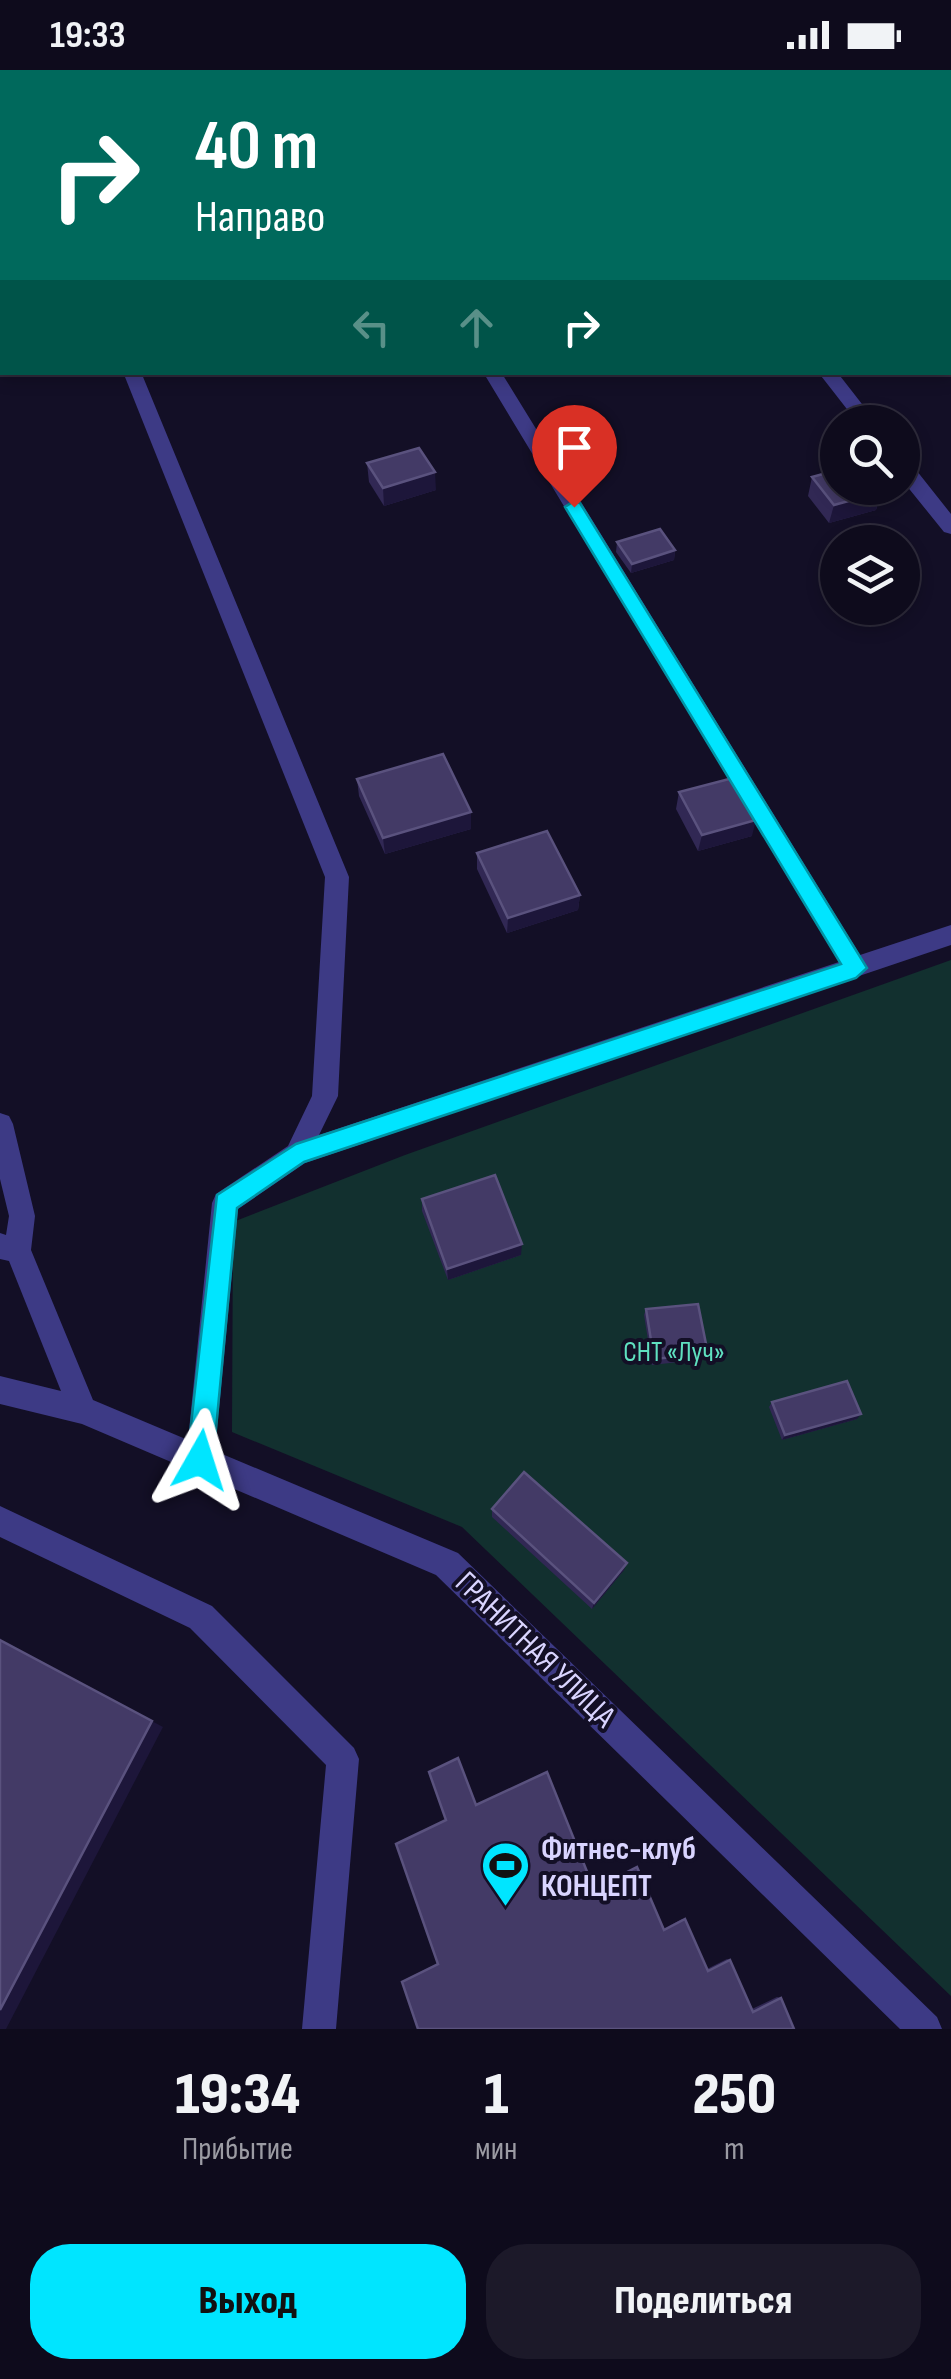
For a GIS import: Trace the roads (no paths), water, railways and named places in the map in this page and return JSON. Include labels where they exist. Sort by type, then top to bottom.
[{"type":"street","points":[[133,375],[336,877],[325,1096],[296,1154]]},
{"type":"street","points":[[494,375],[856,968]]},
{"type":"street","points":[[829,375],[853,405]]},
{"type":"street","points":[[920,488],[951,526]]},
{"type":"street","points":[[200,1460],[225,1202],[296,1154],[951,935]]},
{"type":"street","points":[[0,1124],[22,1216],[9,1248],[83,1410]]},
{"type":"street","name":"ГРАНИТНАЯ УЛИЦА","points":[[0,1390],[83,1410],[448,1564],[926,2029]]},
{"type":"street","points":[[0,1521],[200,1616],[343,1759],[319,2029]]},
{"type":"place","name":"Фитнес-клуб КОНЦЕПТ","points":[[506,1908]]},
{"type":"park label","name":"СНТ «Луч»","points":[[674,1351]]}]
